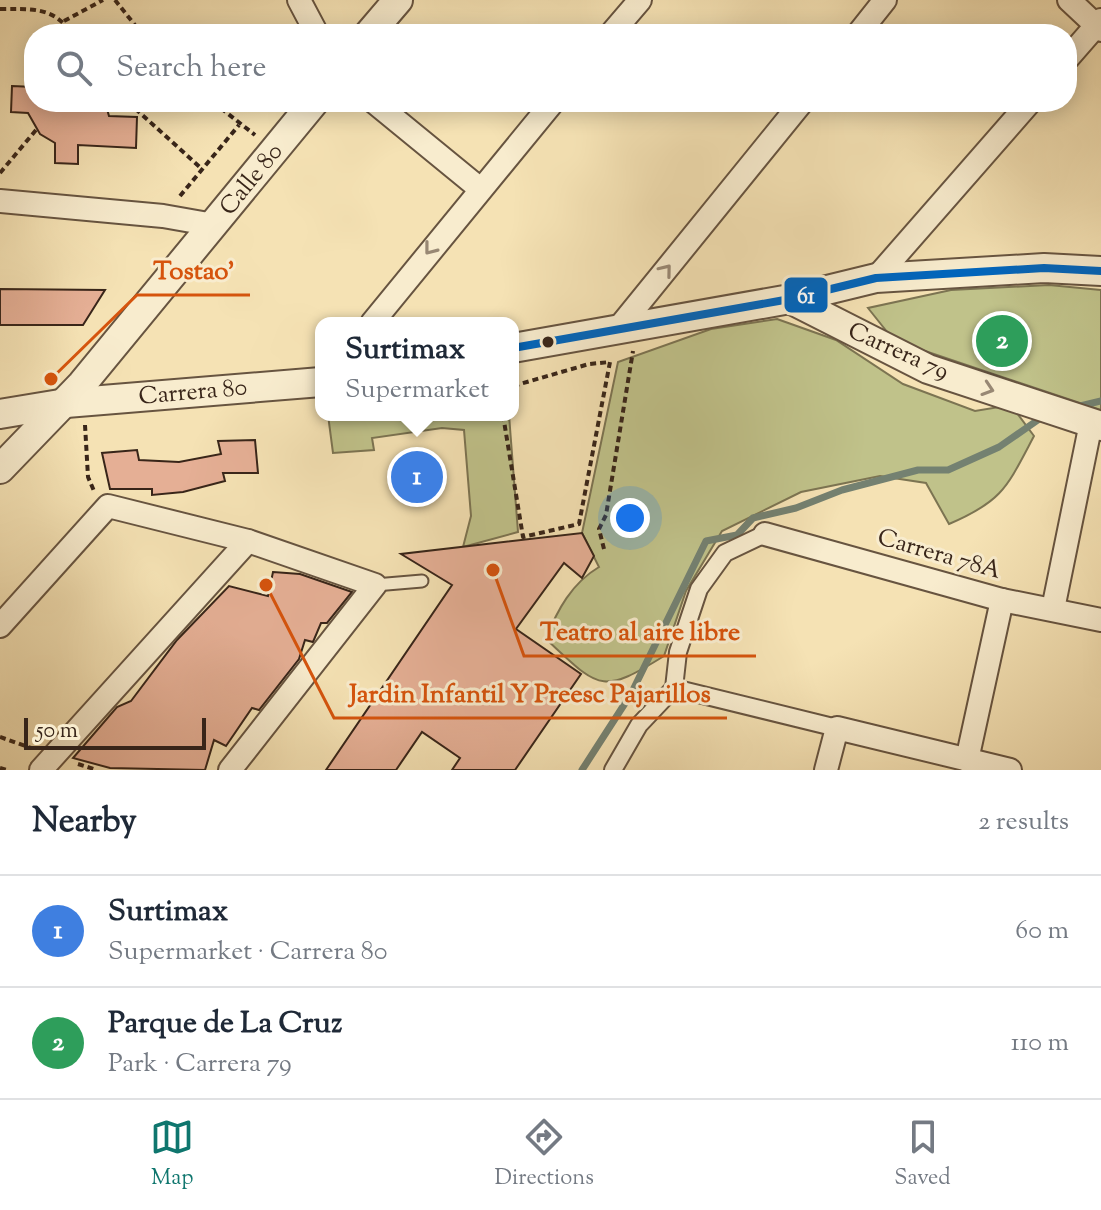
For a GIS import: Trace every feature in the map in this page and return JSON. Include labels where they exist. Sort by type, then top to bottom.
[{"type":"street","points":[[299,0],[312,24]]},
{"type":"street","points":[[378,24],[398,0]]},
{"type":"street","points":[[620,24],[640,0]]},
{"type":"street","points":[[866,24],[885,0]]},
{"type":"street","points":[[1069,0],[1099,25],[1077,48]]},
{"type":"street","name":"Calle 80","points":[[0,469],[75,403],[306,112]]},
{"type":"street","points":[[386,112],[479,188]]},
{"type":"street","points":[[377,317],[479,188],[544,112]]},
{"type":"street","points":[[627,328],[794,112]]},
{"type":"street","points":[[876,278],[1021,112]]},
{"type":"street","points":[[0,201],[163,216],[214,225]]},
{"type":"street","points":[[519,347],[790,299],[876,278],[1044,268],[1101,271]]},
{"type":"street","name":"Carrera 79","points":[[790,299],[928,369],[1091,423]]},
{"type":"street","name":"Carrera 80","points":[[75,403],[315,383]]},
{"type":"street","points":[[0,414],[75,403]]},
{"type":"street","points":[[1053,609],[1091,423]]},
{"type":"street","points":[[0,626],[108,506],[248,541],[375,585],[230,770]]},
{"type":"street","points":[[613,770],[639,725],[674,688],[678,652],[699,589],[725,553],[765,534]]},
{"type":"street","name":"Carrera 78A","points":[[765,534],[1002,600],[1101,620]]},
{"type":"street","points":[[41,770],[248,541]]},
{"type":"street","points":[[967,760],[1002,600]]},
{"type":"street","points":[[674,688],[1010,770]]},
{"type":"street","points":[[826,770],[837,728]]},
{"type":"lane","points":[[375,585],[422,581]]},
{"type":"path","points":[[64,21],[103,0]]},
{"type":"path","points":[[115,0],[134,24]]},
{"type":"path","points":[[0,9],[37,9],[57,15],[66,24]]},
{"type":"path","points":[[139,112],[202,169]]},
{"type":"path","points":[[224,112],[277,150]]},
{"type":"path","points":[[163,216],[239,125]]},
{"type":"path","points":[[0,173],[36,130]]},
{"type":"path","points":[[604,549],[599,529],[614,474],[627,328]]},
{"type":"path","points":[[504,421],[523,537],[579,524],[610,362],[589,364],[519,384]]},
{"type":"path","points":[[75,403],[88,477],[98,501],[108,506]]},
{"type":"path","points":[[0,768],[7,770]]},
{"type":"green space","points":[[1049,285],[1101,290],[1101,410],[919,349],[888,333],[868,308],[951,290]]},
{"type":"green space","points":[[777,319],[836,340],[903,384],[975,411],[1011,405],[1034,436],[1002,490],[981,508],[949,524],[926,483],[880,476],[801,492],[722,531],[686,591],[664,656],[643,669],[613,681],[601,681],[590,676],[546,639],[566,598],[589,573],[599,567],[582,533],[618,362],[711,329]]},
{"type":"green space","points":[[329,421],[509,421],[518,532],[463,547],[471,516],[464,430],[442,428],[372,438],[374,450],[333,453]]},
{"type":"building","points":[[12,86],[24,87],[24,112],[108,112],[109,116],[137,117],[136,148],[78,145],[78,164],[55,163],[55,143],[40,134],[28,113],[11,112]]},
{"type":"building","points":[[0,289],[105,290],[83,325],[0,325]]},
{"type":"building","points":[[255,440],[258,473],[223,473],[225,481],[183,492],[152,495],[152,489],[110,489],[102,453],[137,450],[139,460],[179,462],[221,454],[218,441]]},
{"type":"building","points":[[582,533],[594,556],[582,578],[564,563],[516,629],[581,674],[515,770],[452,770],[460,758],[422,732],[396,770],[326,770],[452,585],[401,554]]},
{"type":"building","points":[[273,572],[300,574],[352,592],[327,623],[321,623],[313,642],[305,640],[299,659],[259,710],[252,708],[226,746],[214,740],[205,770],[110,768],[73,758],[117,707],[131,701],[177,640],[229,586],[268,596]]},
{"type":"waterway","points":[[1076,407],[1101,401]]},
{"type":"waterway","points":[[582,770],[631,694],[706,541],[737,535],[753,518],[796,508],[842,490],[918,470],[948,470],[999,447],[1045,415]]},
{"type":"transit line","name":"61","points":[[519,347],[790,299],[876,278],[1044,268],[1101,271]]},
{"type":"place","name":"Parque de La Cruz","points":[[1002,341]]},
{"type":"place","name":"Tostao’","points":[[51,379]]},
{"type":"place","name":"Surtimax","points":[[417,477]]},
{"type":"place","name":"Teatro al aire libre","points":[[493,570]]},
{"type":"place","name":"Jardin Infantil Y Preesc Pajarillos","points":[[266,585]]}]
